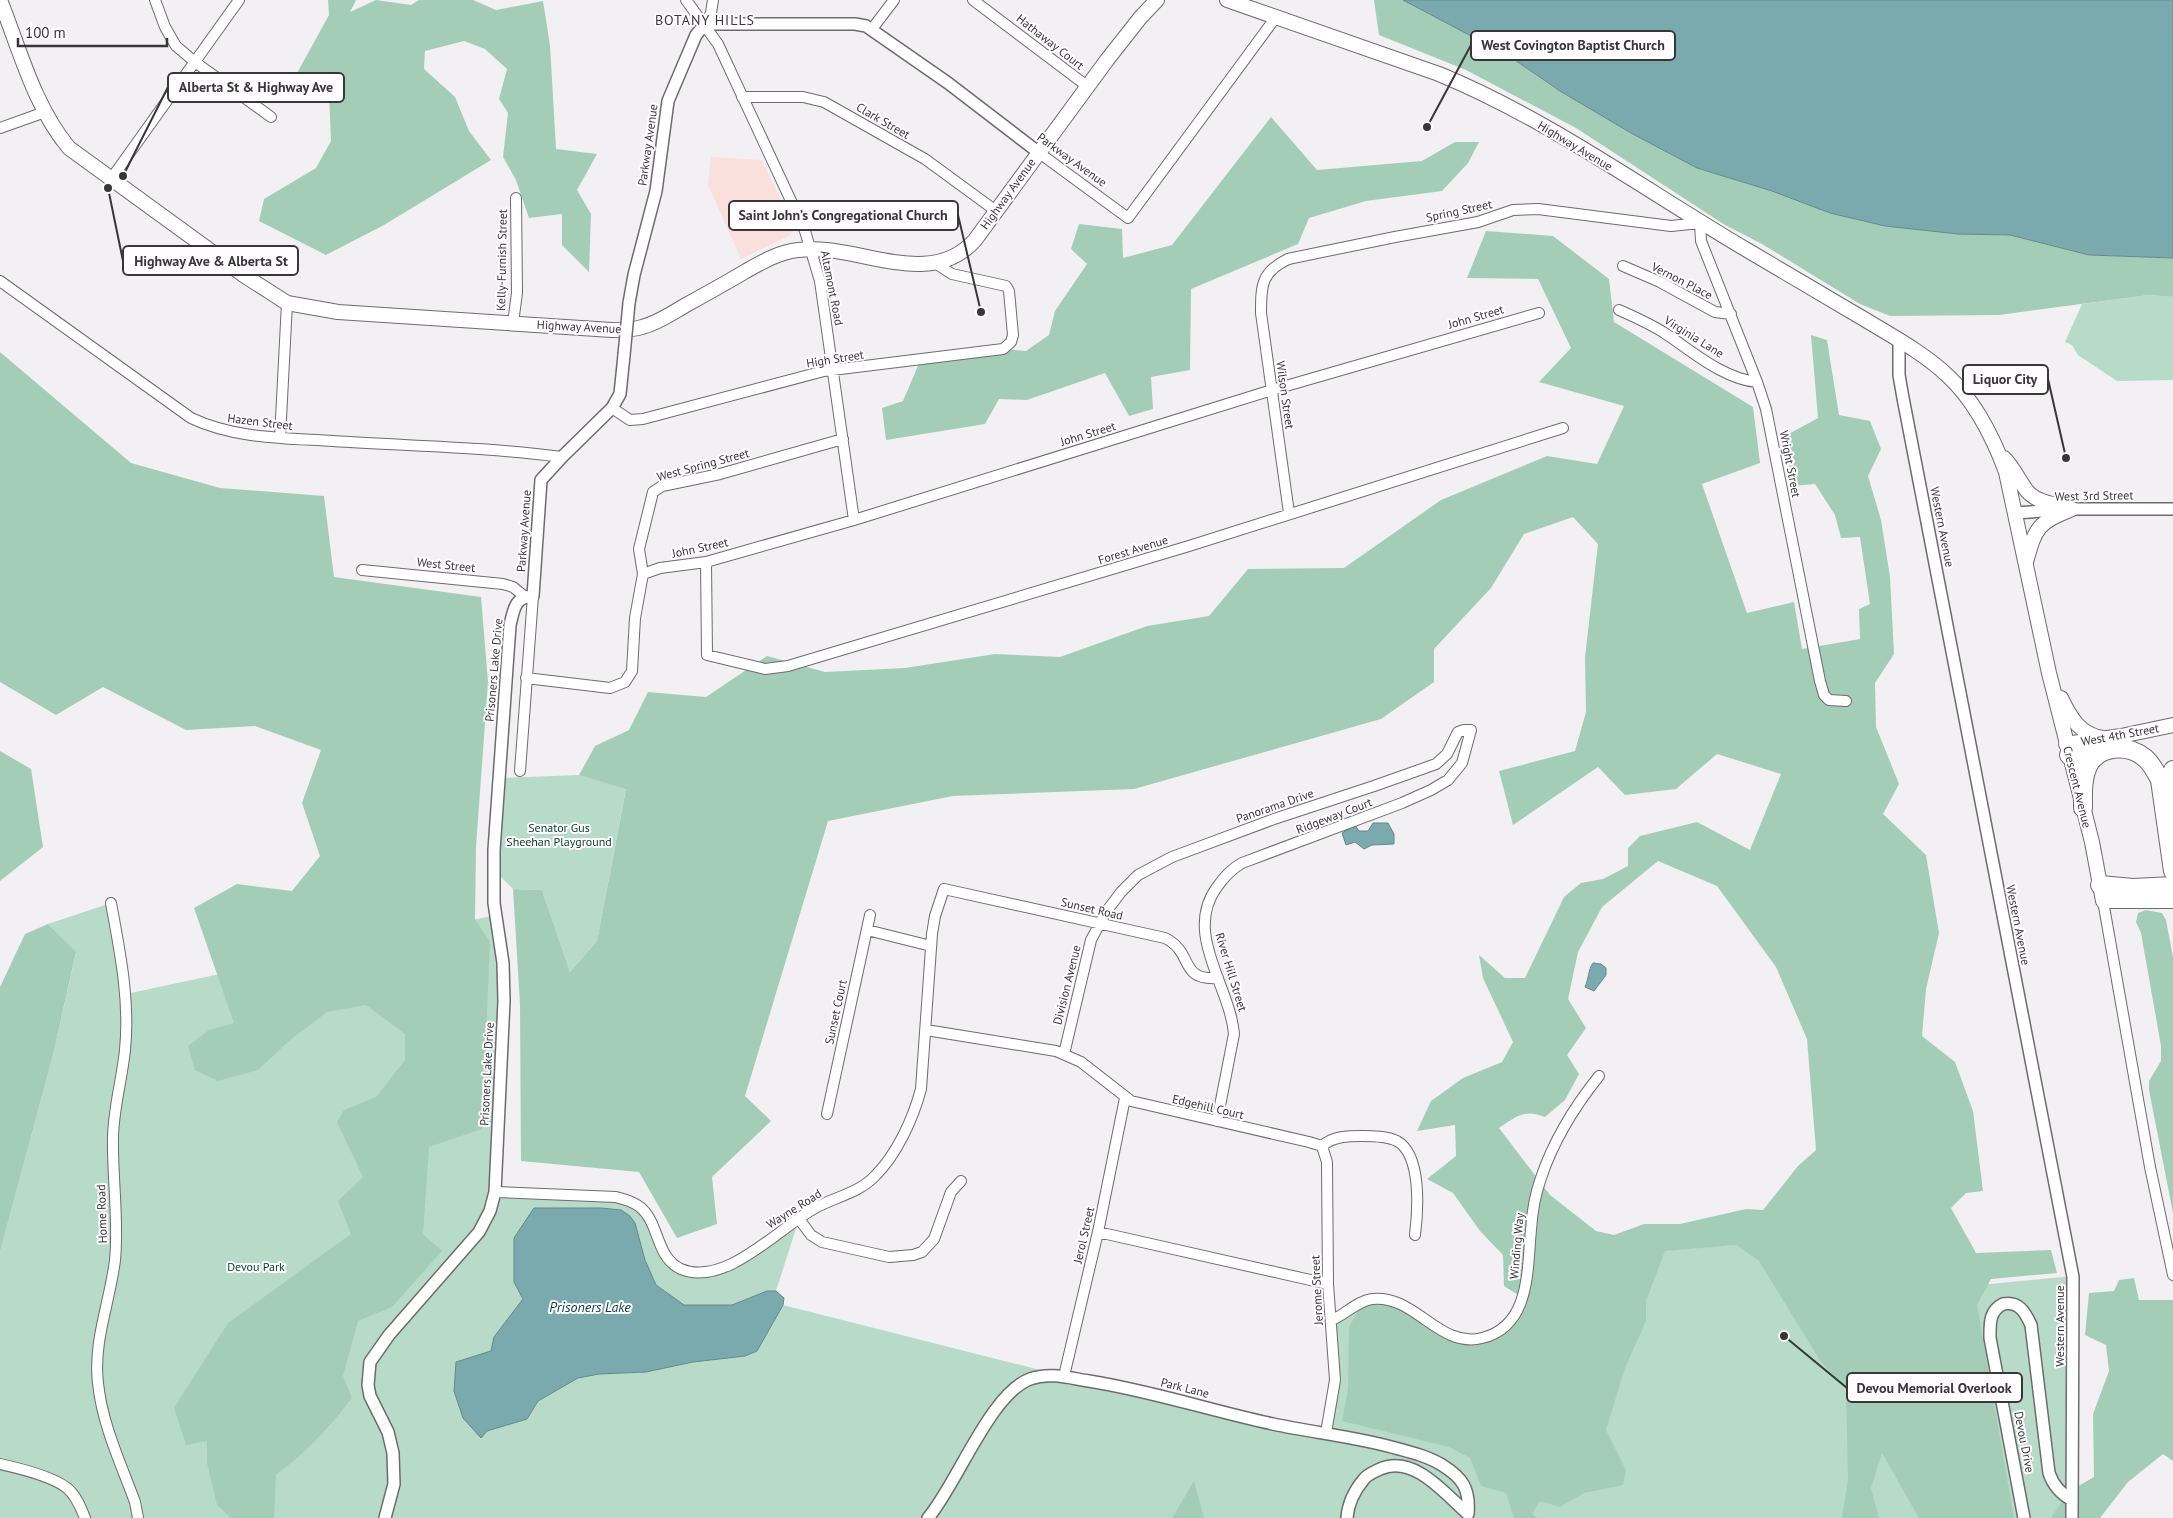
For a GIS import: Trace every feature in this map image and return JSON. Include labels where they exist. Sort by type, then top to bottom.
[{"type":"highway","points":[[2068,749],[2110,743],[2138,753],[2153,767],[2160,780],[2173,871]]},
{"type":"highway","points":[[2083,808],[2084,778],[2088,766],[2094,757],[2110,743]]},
{"type":"highway","points":[[2166,813],[2168,788],[2173,770]]},
{"type":"highway","points":[[2102,893],[2134,888],[2173,886]]},
{"type":"main road","name":"Highway Avenue","points":[[0,0],[45,112],[56,132],[69,148],[251,281],[287,303],[330,312],[612,330],[643,327],[658,321],[763,262],[789,251],[828,250],[913,264],[935,263],[951,259],[965,251],[1087,86],[1140,18],[1157,0]]},
{"type":"main road","name":"Highway Avenue","points":[[1227,0],[1439,74],[1473,88],[1568,140],[1700,223],[1899,340]]},
{"type":"main road","name":"Crescent Avenue","points":[[1899,340],[1943,371],[1969,399],[1981,416],[2006,472],[2049,673],[2102,893]]},
{"type":"main road","points":[[1999,453],[2013,467],[2028,493],[2045,502],[2072,509]]},
{"type":"main road","points":[[2025,565],[2031,542],[2042,524],[2047,519],[2072,509]]},
{"type":"main road","points":[[2049,673],[2069,714],[2077,725],[2094,737],[2110,743]]},
{"type":"main road","name":"West 4th Street","points":[[2110,743],[2173,725]]},
{"type":"main road","points":[[2102,893],[2173,900]]},
{"type":"street","points":[[154,0],[165,27],[176,46],[194,62],[271,117]]},
{"type":"street","points":[[111,179],[239,0]]},
{"type":"street","name":"Altamont Road","points":[[686,0],[718,44],[805,231],[812,250],[820,281],[854,520]]},
{"type":"street","points":[[705,24],[711,13],[713,0]]},
{"type":"street","points":[[872,30],[894,0]]},
{"type":"street","name":"Hathaway Court","points":[[973,0],[1087,86]]},
{"type":"street","name":"Parkway Avenue","points":[[520,771],[526,678],[528,596],[541,480],[612,408],[620,394],[634,275],[656,191],[668,101],[696,35],[705,24],[855,24],[872,30],[948,83],[1128,218],[1276,17]]},
{"type":"street","name":"Clark Street","points":[[742,97],[803,97],[824,102],[925,159],[996,211]]},
{"type":"street","points":[[0,128],[45,112]]},
{"type":"street","name":"Kelly-Furnish Street","points":[[513,323],[517,293],[516,198]]},
{"type":"street","name":"Spring Street","points":[[1264,281],[1267,274],[1277,264],[1288,259],[1478,222],[1513,210],[1538,209],[1671,226],[1700,223]]},
{"type":"street","name":"Wright Street","points":[[1700,223],[1701,241],[1757,382],[1772,436],[1824,695],[1829,700],[1846,702]]},
{"type":"street","name":"High Street","points":[[612,408],[630,420],[643,419],[833,370],[1003,349],[1011,342],[1014,335],[1009,291],[1006,286],[952,274],[935,263]]},
{"type":"street","name":"Vernon Place","points":[[1623,266],[1660,282],[1715,312],[1731,314]]},
{"type":"street","name":"Hazen Street","points":[[0,281],[191,418],[231,433],[562,457]]},
{"type":"street","name":"Wilson Street","points":[[1264,281],[1261,289],[1261,313],[1289,513]]},
{"type":"street","points":[[280,438],[287,303]]},
{"type":"street","name":"Virginia Lane","points":[[1618,310],[1652,325],[1683,347],[1738,378],[1757,382]]},
{"type":"street","name":"John Street","points":[[643,574],[660,568],[706,562],[854,520],[1272,390],[1539,313]]},
{"type":"street","name":"Western Avenue","points":[[1899,340],[1899,375],[1903,398],[2073,1278],[2072,1518]]},
{"type":"street","name":"Forest Avenue","points":[[706,562],[707,655],[765,669],[788,666],[1189,546],[1563,428]]},
{"type":"street","name":"West Spring Street","points":[[526,678],[610,688],[624,682],[629,677],[632,666],[635,618],[643,574],[639,548],[653,492],[662,486],[720,474],[843,439]]},
{"type":"street","name":"West 3rd Street","points":[[2015,513],[2072,509],[2173,509]]},
{"type":"street","name":"West Street","points":[[362,570],[503,584],[514,587],[528,596]]},
{"type":"street","name":"Prisoners Lake Drive","points":[[385,1518],[394,1484],[393,1453],[388,1432],[370,1396],[368,1385],[370,1362],[389,1335],[479,1232],[490,1211],[495,1192],[504,1002],[503,963],[494,903],[494,850],[510,625],[519,599],[528,596]]},
{"type":"street","name":"Ridgeway Court","points":[[1214,891],[1226,874],[1242,863],[1410,800],[1448,780],[1462,763],[1471,730],[1467,730]]},
{"type":"street","name":"Panorama Drive","points":[[1099,924],[1121,892],[1144,871],[1172,857],[1274,818],[1436,764],[1447,754],[1458,732],[1467,730]]},
{"type":"street","name":"Wayne Road","points":[[495,1192],[616,1197],[633,1202],[645,1211],[650,1218],[666,1256],[673,1263],[688,1271],[704,1272],[726,1266],[744,1257],[814,1209],[856,1191],[874,1178],[889,1159],[917,1103],[921,1089],[931,946],[935,916],[944,888]]},
{"type":"street","name":"Sunset Road","points":[[944,888],[1165,938],[1179,948],[1192,972],[1200,978],[1218,978]]},
{"type":"street","name":"River Hill Street","points":[[1214,891],[1206,912],[1205,931],[1218,978],[1226,995],[1234,1034],[1217,1121]]},
{"type":"street","name":"Crescent Avenue","points":[[2102,893],[2147,1148],[2173,1275]]},
{"type":"street","name":"Home Road","points":[[111,903],[124,968],[127,1018],[125,1050],[115,1106],[113,1134],[115,1260],[108,1302],[101,1326],[96,1363],[101,1403],[135,1502],[138,1518]]},
{"type":"street","name":"Sunset Court","points":[[827,1114],[870,915]]},
{"type":"street","name":"Division Avenue","points":[[1064,1054],[1086,956],[1099,924]]},
{"type":"street","points":[[867,930],[931,946]]},
{"type":"street","name":"Edgehill Court","points":[[926,1030],[1044,1048],[1081,1062],[1126,1098],[1156,1108],[1322,1146]]},
{"type":"street","name":"Winding Way","points":[[1332,1320],[1343,1315],[1357,1304],[1372,1299],[1396,1301],[1449,1334],[1463,1338],[1482,1338],[1495,1334],[1507,1326],[1516,1314],[1523,1298],[1527,1280],[1534,1205],[1541,1178],[1564,1128],[1599,1076]]},
{"type":"street","name":"Jerol Street","points":[[1064,1376],[1098,1232],[1126,1098]]},
{"type":"street","points":[[1322,1146],[1337,1138],[1377,1136],[1394,1140],[1406,1148],[1414,1169],[1417,1198],[1415,1235]]},
{"type":"street","name":"Jerome Street","points":[[1322,1146],[1327,1162],[1328,1284],[1335,1380],[1326,1433]]},
{"type":"street","points":[[799,1219],[811,1235],[822,1242],[889,1257],[913,1256],[922,1252],[934,1239],[951,1192],[961,1181]]},
{"type":"street","points":[[1098,1232],[1328,1284]]},
{"type":"street","name":"Devou Drive","points":[[2024,1518],[1990,1338],[1992,1312],[2003,1304],[2014,1304],[2024,1310],[2031,1325],[2048,1473],[2051,1480],[2064,1496],[2072,1500]]},
{"type":"street","name":"Park Lane","points":[[928,1518],[942,1499],[1002,1402],[1011,1392],[1030,1379],[1053,1375],[1170,1398],[1273,1424],[1392,1446],[1420,1454],[1441,1465],[1462,1482],[1468,1499],[1468,1514],[1427,1477],[1407,1467],[1391,1466],[1366,1476],[1352,1495],[1347,1518]]},
{"type":"street","points":[[0,1464],[51,1480],[66,1487],[72,1493],[85,1518]]},
{"type":"shaded area","points":[[711,157],[762,160],[794,228],[791,235],[741,259],[708,185]]},
{"type":"green space","points":[[328,0],[356,0],[350,12],[376,0],[411,5],[419,0],[473,0],[496,10],[543,1],[550,45],[556,149],[597,154],[577,190],[591,214],[589,272],[562,245],[562,214],[529,218],[516,180],[503,157],[508,113],[499,99],[507,69],[485,49],[464,41],[425,51],[424,69],[455,97],[469,131],[491,160],[384,225],[326,255],[259,221],[264,199],[316,168],[331,141],[329,95],[314,85],[285,95],[329,15]]},
{"type":"green space","points":[[1374,0],[1403,0],[1442,20],[1509,56],[1560,91],[1631,133],[1697,168],[1772,191],[1830,213],[1885,226],[1958,234],[2010,235],[2089,255],[2173,258],[2173,297],[2149,295],[1999,315],[1890,316],[1860,304],[1762,244],[1725,225],[1576,128],[1466,70],[1379,35]]},
{"type":"green space","points":[[1271,117],[1317,170],[1422,161],[1455,142],[1479,142],[1468,163],[1442,191],[1366,201],[1309,218],[1298,244],[1191,289],[1190,370],[1151,377],[1153,409],[1129,416],[1105,373],[1027,400],[999,399],[985,424],[886,440],[882,408],[903,401],[920,361],[1003,349],[1026,351],[1049,335],[1055,311],[1087,264],[1071,249],[1079,224],[1122,229],[1123,258],[1172,245]]},
{"type":"green space","points":[[773,200],[778,202],[787,227],[782,229],[772,217],[770,202]]},
{"type":"green space","points":[[1486,231],[1553,236],[1609,279],[1614,322],[1753,407],[1760,463],[1702,484],[1747,613],[1794,602],[1802,649],[1860,639],[1859,609],[1870,604],[1860,537],[1841,538],[1835,515],[1815,484],[1792,486],[1785,436],[1818,418],[1811,335],[1827,340],[1839,415],[1870,421],[1881,449],[1868,476],[1881,520],[1890,577],[1894,654],[1875,683],[1876,727],[1899,784],[1883,814],[1926,855],[1939,933],[1926,989],[1922,1036],[1955,1062],[1973,1111],[1983,1191],[1966,1193],[1951,1208],[1976,1253],[2051,1250],[2057,1273],[1991,1279],[1977,1305],[2014,1518],[1919,1518],[1882,1453],[1871,1488],[1879,1518],[1842,1518],[1848,1479],[1846,1389],[1821,1362],[1759,1261],[1737,1245],[1665,1251],[1646,1301],[1646,1321],[1625,1368],[1606,1430],[1626,1470],[1623,1485],[1584,1493],[1560,1507],[1540,1501],[1532,1514],[1537,1518],[1514,1518],[1506,1493],[1481,1486],[1470,1458],[1449,1447],[1342,1421],[1348,1389],[1349,1327],[1363,1302],[1390,1300],[1463,1338],[1495,1334],[1523,1298],[1504,1286],[1503,1255],[1480,1231],[1453,1193],[1427,1179],[1456,1156],[1455,1125],[1417,1131],[1431,1101],[1463,1078],[1502,1062],[1513,1042],[1483,978],[1479,955],[1505,978],[1525,978],[1564,897],[1581,883],[1603,879],[1628,866],[1628,848],[1640,836],[1697,822],[1750,850],[1781,774],[1717,754],[1676,789],[1625,795],[1598,767],[1513,825],[1499,771],[1575,751],[1586,712],[1585,657],[1598,544],[1573,517],[1524,534],[1491,588],[1434,649],[1434,682],[1381,719],[1134,789],[953,796],[828,821],[745,1096],[771,1121],[712,1177],[717,1224],[677,1238],[639,1172],[521,1161],[520,1004],[513,889],[542,890],[570,972],[597,941],[626,789],[579,775],[595,746],[629,730],[648,692],[706,697],[767,656],[825,672],[905,668],[995,654],[1060,657],[1147,626],[1209,616],[1248,569],[1344,568],[1441,500],[1547,456],[1597,464],[1624,406],[1539,382],[1571,348],[1538,279],[1467,278]],"holes":[[[1658,861],[1717,886],[1776,967],[1807,1039],[1816,1150],[1798,1166],[1763,1210],[1746,1209],[1680,1224],[1644,1224],[1614,1235],[1596,1231],[1550,1195],[1499,1128],[1521,1115],[1531,1114],[1545,1117],[1565,1100],[1579,1074],[1567,1055],[1586,1028],[1568,999],[1578,952],[1602,907]]]},
{"type":"green space","points":[[2149,295],[2173,297],[2173,380],[2117,381],[2078,355],[2072,345],[2065,342],[2082,304]]},
{"type":"green space","points":[[0,352],[131,463],[220,488],[324,496],[334,577],[481,597],[488,682],[476,847],[475,919],[490,942],[482,1129],[429,1147],[423,1234],[442,1251],[392,1307],[358,1321],[343,1376],[352,1398],[317,1439],[276,1474],[274,1518],[231,1518],[217,1505],[207,1463],[207,1441],[186,1445],[174,1408],[228,1323],[351,1234],[338,1201],[363,1177],[337,1122],[344,1110],[376,1097],[405,1060],[405,1034],[366,1005],[327,1012],[290,1040],[258,1070],[218,1081],[195,1070],[188,1046],[209,1030],[234,1023],[194,908],[237,884],[292,891],[320,856],[302,803],[321,750],[255,726],[186,730],[103,687],[56,715],[0,682]]},
{"type":"green space","points":[[0,751],[31,769],[43,847],[0,881]]},
{"type":"green space","name":"Senator Gus Sheehan Playground","points":[[579,775],[626,788],[597,941],[570,972],[542,890],[513,889],[499,875],[503,778]]},
{"type":"green space","name":"Devou Park","points":[[111,903],[126,994],[496,915],[503,963],[495,1192],[633,1202],[659,1243],[681,1268],[717,1270],[799,1219],[776,1291],[784,1298],[783,1305],[1064,1376],[1326,1433],[1333,1397],[1332,1320],[1357,1304],[1430,1323],[1474,1339],[1512,1321],[1528,1261],[1941,1229],[1959,1287],[2073,1276],[2072,1518],[0,1518],[0,1252],[53,1055],[76,953],[48,924]]},
{"type":"green space","points":[[2146,910],[2162,913],[2166,920],[2173,957],[2173,1213],[2149,1090],[2149,1081],[2161,1061],[2161,1046],[2141,933],[2136,922],[2138,913]]},
{"type":"green space","points":[[48,924],[76,952],[53,1055],[0,1252],[0,987],[25,934]]},
{"type":"green space","points":[[2134,1278],[2139,1300],[2173,1300],[2173,1461],[2163,1454],[2128,1482],[2100,1518],[2051,1518],[2068,1492],[2094,1477],[2093,1414],[2109,1371],[2106,1345],[2085,1335],[2089,1293],[2114,1291],[2119,1280]]},
{"type":"green space","points":[[1194,1481],[1204,1518],[1172,1518]]},
{"type":"water","points":[[1403,0],[2173,0],[2173,258],[2089,255],[2010,235],[1958,234],[1885,226],[1830,213],[1772,191],[1697,168],[1631,133],[1560,91],[1509,56]]},
{"type":"water","points":[[1373,823],[1388,823],[1394,834],[1394,844],[1372,845],[1364,849],[1355,842],[1346,845],[1342,833],[1355,825],[1359,831],[1368,831]]},
{"type":"water","points":[[1593,963],[1601,964],[1606,968],[1606,975],[1594,991],[1585,987]]},
{"type":"water","name":"Prisoners Lake","points":[[534,1208],[601,1208],[621,1210],[630,1216],[635,1223],[645,1260],[656,1285],[684,1305],[732,1305],[767,1291],[776,1291],[784,1298],[783,1305],[757,1351],[745,1356],[693,1362],[646,1372],[599,1374],[578,1378],[538,1401],[527,1419],[487,1431],[481,1438],[463,1418],[454,1391],[456,1362],[491,1351],[494,1337],[523,1299],[514,1282],[514,1238]]},
{"type":"place","name":"West Covington Baptist Church","points":[[1427,127]]},
{"type":"place","name":"Alberta St & Highway Ave","points":[[123,176]]},
{"type":"place","name":"Highway Ave & Alberta St","points":[[108,188]]},
{"type":"place","name":"Saint John’s Congregational Church","points":[[981,312]]},
{"type":"place","name":"Liquor City","points":[[2066,458]]},
{"type":"place","name":"Devou Memorial Overlook","points":[[1784,1336]]},
{"type":"district","name":"BOTANY HILLS","points":[[705,20]]}]
